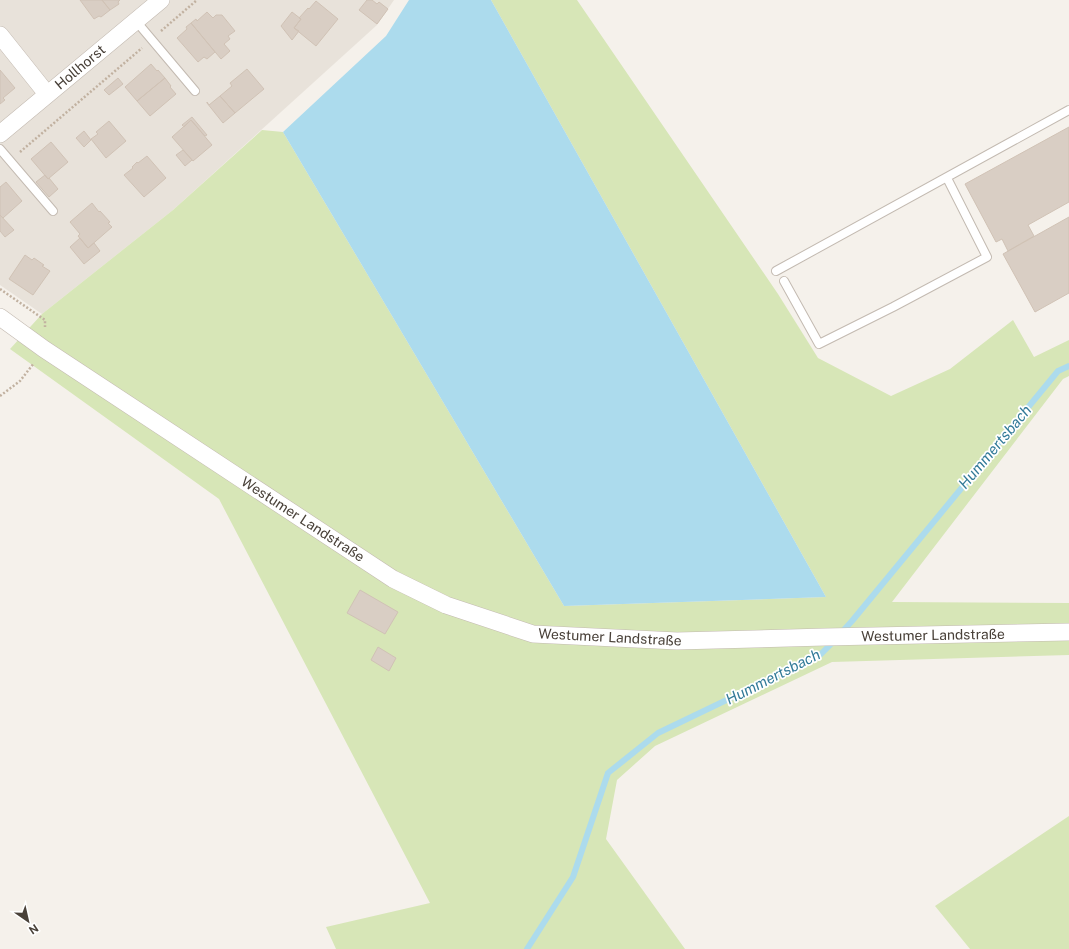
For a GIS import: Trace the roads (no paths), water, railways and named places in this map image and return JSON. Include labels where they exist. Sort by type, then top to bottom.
[{"type":"street","name":"Hollhorst","points":[[0,134],[161,0]]},
{"type":"street","points":[[0,35],[47,94]]},
{"type":"street","name":"Westumer Landstraße","points":[[0,318],[44,349],[393,579],[446,605],[533,634],[677,641],[1069,632]]},
{"type":"lane","points":[[136,21],[195,91]]},
{"type":"lane","points":[[776,271],[1069,110]]},
{"type":"lane","points":[[0,149],[53,211]]},
{"type":"lane","points":[[784,282],[818,344],[893,307],[986,257],[947,178]]},
{"type":"water","points":[[409,0],[491,0],[826,597],[564,606],[283,132],[386,36]]},
{"type":"waterway","name":"Hummertsbach","points":[[841,633],[1058,371],[1069,366]]},
{"type":"waterway","name":"Hummertsbach","points":[[527,949],[573,877],[608,773],[658,733],[820,655],[835,640]]}]
